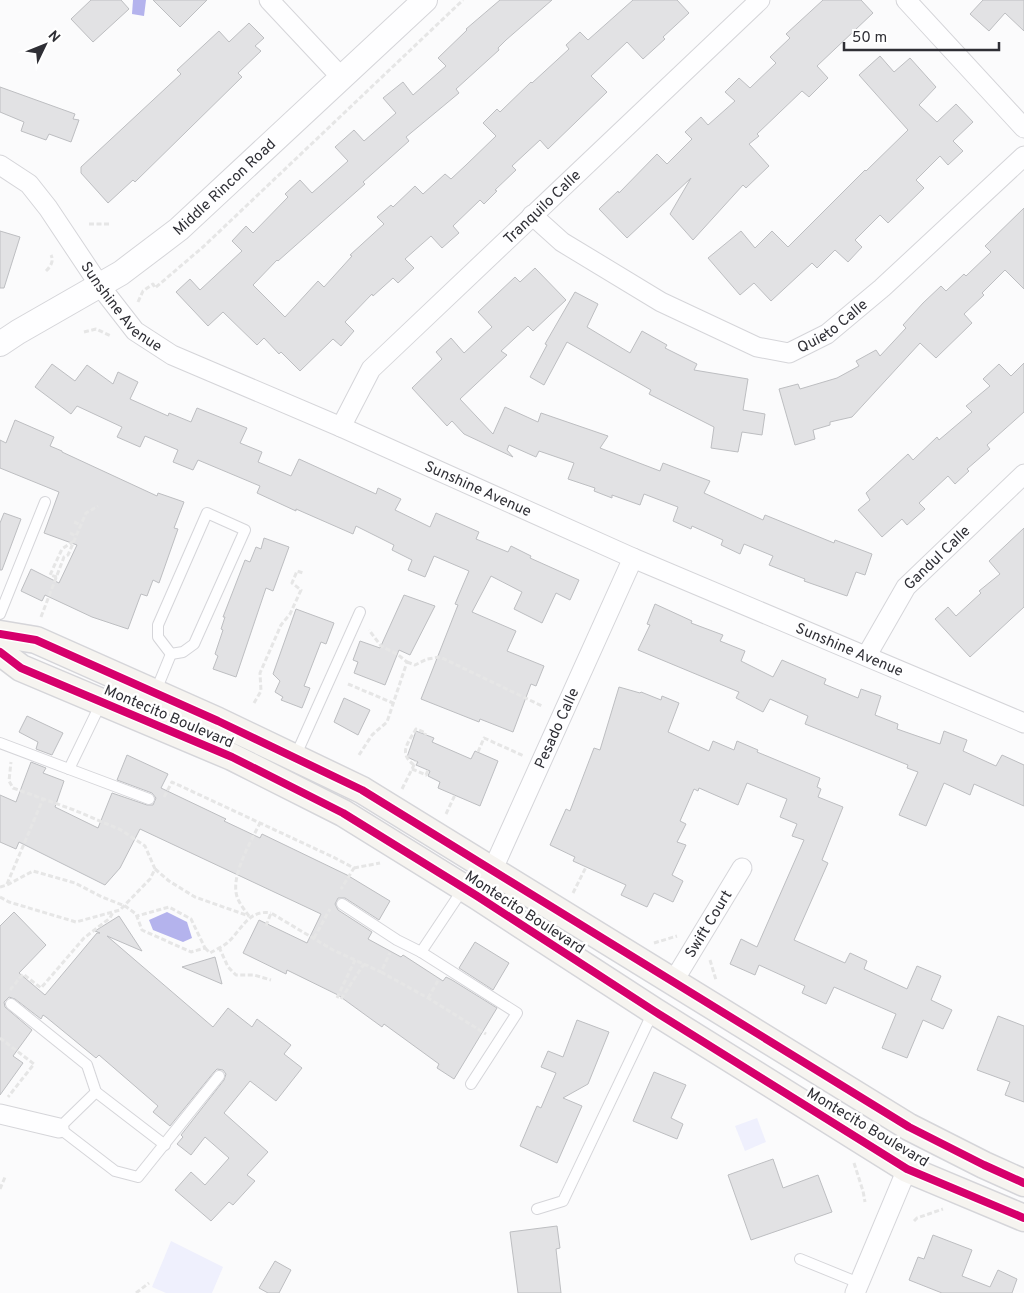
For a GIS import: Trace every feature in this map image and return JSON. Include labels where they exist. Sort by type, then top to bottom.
[{"type":"main road","name":"Montecito Boulevard","points":[[0,634],[36,640],[155,693],[362,790],[909,1127],[1024,1183]]},
{"type":"main road","name":"Montecito Boulevard","points":[[0,652],[21,668],[232,757],[343,812],[907,1170],[1024,1218]]},
{"type":"street","points":[[269,0],[342,78]]},
{"type":"street","name":"Middle Rincon Road","points":[[0,344],[100,286],[141,258],[178,229],[425,0]]},
{"type":"street","name":"Tranquilo Calle","points":[[341,427],[371,369],[760,0]]},
{"type":"street","points":[[906,0],[1024,128]]},
{"type":"street","name":"Quieto Calle","points":[[532,215],[562,242],[661,302],[757,347],[789,353],[827,334],[882,288],[1024,156]]},
{"type":"street","name":"Sunshine Avenue","points":[[0,165],[29,184],[48,208],[100,286],[134,331],[172,355],[341,427],[633,558],[1024,723]]},
{"type":"street","name":"Gandul Calle","points":[[867,656],[906,587],[1024,474]]},
{"type":"street","name":"Pesado Calle","points":[[470,892],[492,871],[633,558]]},
{"type":"street","name":"Swift Court","points":[[673,982],[742,868]]},
{"type":"street","points":[[2,1109],[59,1128]]},
{"type":"street","points":[[857,1288],[907,1170]]},
{"type":"lane","points":[[0,614],[45,502]]},
{"type":"lane","points":[[206,514],[245,530],[194,644],[183,652],[171,654],[158,637],[158,625],[206,514]]},
{"type":"lane","points":[[295,758],[360,612]]},
{"type":"lane","points":[[155,693],[171,654]]},
{"type":"lane","points":[[69,768],[102,702]]},
{"type":"lane","points":[[0,743],[149,800]]},
{"type":"lane","points":[[422,952],[470,892]]},
{"type":"lane","points":[[338,902],[397,940],[422,952],[517,1013],[471,1084]]},
{"type":"lane","points":[[11,1004],[86,1065],[96,1092],[165,1145]]},
{"type":"lane","points":[[537,1209],[563,1201],[654,1011]]},
{"type":"lane","points":[[96,1092],[59,1128],[115,1171],[138,1177],[219,1076]]},
{"type":"lane","points":[[800,1260],[857,1288]]},
{"type":"path","points":[[137,304],[143,291],[152,284],[155,288],[202,247],[463,0]]},
{"type":"path","points":[[89,224],[110,224]]},
{"type":"path","points":[[46,271],[51,267],[53,259],[51,255]]},
{"type":"path","points":[[84,332],[96,329],[111,336]]},
{"type":"path","points":[[41,618],[64,557],[68,555],[86,513],[98,506]]},
{"type":"path","points":[[74,522],[81,525]]},
{"type":"path","points":[[70,533],[76,536]]},
{"type":"path","points":[[57,577],[50,575],[62,549],[74,541]]},
{"type":"path","points":[[254,703],[261,691],[260,673],[281,625],[290,614],[301,590],[292,583],[297,571],[303,573]]},
{"type":"path","points":[[360,612],[367,628],[381,646],[397,654],[406,662],[415,665],[427,659],[440,657],[542,706]]},
{"type":"path","points":[[359,755],[372,735],[387,722],[406,662]]},
{"type":"path","points":[[348,684],[393,702]]},
{"type":"path","points":[[425,735],[426,733],[416,729],[404,754],[413,767],[426,775],[428,770]]},
{"type":"path","points":[[478,752],[484,738],[541,763]]},
{"type":"path","points":[[13,748],[9,781],[13,788],[121,830],[145,846],[155,869],[169,881],[195,897],[250,916],[265,912],[271,913],[355,960],[381,972],[465,1021],[498,1043]]},
{"type":"path","points":[[392,809],[416,761]]},
{"type":"path","points":[[149,800],[161,804],[172,782],[354,868],[386,862]]},
{"type":"path","points":[[446,814],[455,795]]},
{"type":"path","points":[[6,885],[43,799]]},
{"type":"path","points":[[250,916],[240,904],[236,892],[238,874],[260,823]]},
{"type":"path","points":[[562,914],[586,867]]},
{"type":"path","points":[[314,938],[338,902],[354,868]]},
{"type":"path","points":[[0,897],[10,902],[76,922],[120,910],[150,879],[155,869]]},
{"type":"path","points":[[0,887],[33,871],[75,883],[102,898],[124,906],[136,914],[142,930],[191,952],[205,948]]},
{"type":"path","points":[[137,916],[169,907],[191,919],[205,948],[210,953],[228,942],[250,916]]},
{"type":"path","points":[[9,992],[23,974],[41,988],[84,938],[110,918],[113,912]]},
{"type":"path","points":[[266,926],[271,913]]},
{"type":"path","points":[[653,943],[678,936]]},
{"type":"path","points":[[381,972],[397,940]]},
{"type":"path","points":[[219,948],[228,967],[236,975],[254,975],[271,980]]},
{"type":"path","points":[[355,960],[339,999],[364,964]]},
{"type":"path","points":[[710,960],[718,985]]},
{"type":"path","points":[[0,1038],[34,1064],[2,1109]]},
{"type":"path","points":[[853,1160],[865,1202]]},
{"type":"path","points":[[0,1188],[5,1177]]},
{"type":"path","points":[[914,1221],[917,1218],[943,1208]]},
{"type":"path","points":[[136,1293],[149,1283]]},
{"type":"shaded area","points":[[757,1118],[766,1142],[745,1151],[735,1126]]},
{"type":"shaded area","points":[[171,1241],[223,1267],[212,1293],[166,1293],[152,1287]]},
{"type":"water","points":[[133,0],[146,0],[144,16],[132,14]]},
{"type":"water","points":[[167,912],[187,922],[192,938],[183,942],[153,930],[149,920]]},
{"type":"building","points":[[91,0],[121,0],[129,9],[93,42],[71,19]]},
{"type":"building","points":[[153,0],[207,0],[180,27]]},
{"type":"building","points":[[500,0],[552,0],[506,40],[498,48],[499,50],[456,89],[459,93],[406,137],[409,141],[363,182],[365,184],[277,260],[253,285],[285,317],[318,281],[324,287],[352,256],[350,255],[384,224],[377,217],[391,205],[393,207],[415,186],[423,194],[445,174],[451,179],[466,165],[496,136],[483,123],[497,109],[500,112],[569,49],[566,45],[580,32],[588,40],[633,0],[677,0],[689,13],[643,59],[627,42],[591,76],[607,92],[548,149],[540,140],[512,166],[516,170],[495,190],[497,191],[484,204],[480,200],[453,226],[459,233],[442,248],[431,236],[405,259],[414,268],[398,283],[393,278],[373,296],[372,294],[345,322],[354,331],[341,346],[333,339],[300,371],[281,352],[279,354],[264,338],[257,345],[223,312],[208,326],[176,292],[190,279],[200,290],[242,251],[232,241],[246,226],[253,233],[288,197],[285,194],[300,180],[312,193],[348,161],[335,147],[354,130],[364,141],[396,113],[383,98],[403,82],[413,95],[446,66],[438,58],[466,29]]},
{"type":"building","points":[[823,0],[861,0],[873,13],[817,66],[828,78],[809,97],[802,91],[749,144],[769,166],[746,188],[743,185],[693,240],[670,214],[691,178],[627,238],[599,209],[618,191],[619,193],[657,154],[667,164],[692,139],[685,132],[701,117],[708,125],[735,101],[725,92],[739,78],[750,88],[776,63],[770,57],[790,38],[786,34]]},
{"type":"building","points":[[983,0],[1024,0],[1024,31],[1005,13],[989,31],[970,14]]},
{"type":"building","points":[[249,23],[264,38],[255,46],[261,51],[238,73],[242,77],[135,182],[133,180],[108,203],[81,173],[81,167],[181,74],[177,70],[219,31],[229,42]]},
{"type":"building","points":[[880,56],[894,72],[910,58],[936,87],[919,105],[937,122],[956,104],[973,122],[953,141],[963,151],[948,165],[940,156],[916,180],[924,188],[888,223],[880,215],[855,240],[862,247],[848,262],[835,250],[817,268],[812,263],[771,301],[754,283],[740,295],[708,258],[741,231],[755,248],[772,231],[788,247],[908,130],[859,75]]},
{"type":"building","points":[[0,87],[75,114],[73,119],[79,120],[71,142],[49,134],[46,140],[21,131],[24,122],[0,112]]},
{"type":"building","points":[[1024,208],[1024,289],[1005,270],[982,293],[984,295],[964,314],[972,323],[936,358],[920,343],[852,417],[830,422],[830,425],[813,430],[815,439],[795,445],[779,389],[798,384],[800,389],[837,378],[859,366],[856,361],[876,350],[880,356],[906,328],[903,325],[941,286],[946,291],[964,274],[966,276],[991,252],[985,246]]},
{"type":"building","points":[[0,231],[20,237],[4,288],[0,288]]},
{"type":"building","points":[[535,268],[566,300],[533,331],[528,326],[501,351],[507,355],[460,399],[493,434],[505,407],[538,422],[541,413],[608,436],[600,448],[660,471],[663,463],[710,481],[704,493],[763,520],[765,515],[834,543],[835,540],[872,554],[865,575],[856,572],[847,596],[804,581],[805,579],[769,565],[773,556],[744,544],[740,554],[721,545],[723,540],[692,526],[691,529],[673,521],[678,507],[644,494],[640,505],[612,495],[612,498],[594,491],[595,488],[568,479],[574,463],[539,451],[536,457],[509,445],[507,450],[513,457],[464,434],[452,421],[447,426],[412,388],[442,359],[436,352],[451,338],[464,353],[492,327],[478,312],[515,277],[520,282]]},
{"type":"building","points":[[575,292],[598,304],[587,327],[630,353],[642,331],[667,345],[665,348],[697,364],[694,370],[748,379],[743,410],[765,414],[762,435],[742,432],[738,452],[711,448],[714,427],[649,394],[651,390],[567,342],[544,385],[530,377],[547,345],[545,344]]},
{"type":"building","points":[[1024,363],[1024,412],[987,445],[990,449],[967,469],[969,471],[955,484],[948,476],[919,503],[925,509],[907,525],[902,519],[882,537],[858,510],[870,500],[866,493],[908,454],[913,460],[937,437],[939,440],[972,412],[966,406],[990,386],[983,379],[999,364],[1011,376]]},
{"type":"building","points":[[52,364],[75,381],[87,365],[113,384],[118,372],[138,382],[130,399],[168,416],[169,413],[191,422],[197,408],[247,428],[240,443],[262,452],[258,462],[291,476],[299,459],[376,494],[378,488],[401,499],[395,510],[430,527],[436,513],[479,532],[476,539],[508,552],[511,546],[531,556],[530,558],[579,580],[570,600],[556,593],[542,623],[514,609],[522,592],[491,576],[472,612],[516,631],[507,651],[544,666],[536,686],[531,684],[513,732],[480,719],[479,722],[421,699],[458,605],[455,604],[469,571],[434,556],[425,577],[408,570],[412,560],[392,550],[394,545],[356,526],[353,534],[296,509],[296,511],[257,493],[260,486],[198,460],[193,470],[173,462],[178,450],[145,436],[140,447],[117,437],[122,427],[77,406],[71,414],[35,387]]},
{"type":"building","points":[[15,420],[54,437],[50,446],[62,452],[157,496],[158,493],[184,502],[174,528],[178,529],[159,583],[153,580],[147,596],[141,594],[128,629],[92,617],[45,595],[42,601],[21,591],[31,569],[59,583],[77,545],[44,533],[59,492],[0,468],[0,440],[6,443]]},
{"type":"building","points":[[4,513],[21,519],[2,570],[0,570],[0,523]]},
{"type":"building","points":[[1024,528],[1024,607],[970,657],[935,619],[948,607],[956,616],[981,593],[979,591],[1000,574],[989,561]]},
{"type":"building","points":[[264,538],[289,547],[273,591],[266,588],[236,677],[213,669],[218,656],[215,654],[223,630],[221,629],[225,617],[223,617],[245,560],[250,562],[256,547],[261,549]]},
{"type":"building","points":[[404,595],[435,606],[410,655],[399,650],[385,685],[354,673],[358,662],[353,660],[360,641],[380,648]]},
{"type":"building","points":[[655,604],[692,621],[691,623],[723,635],[720,641],[745,651],[741,661],[773,677],[782,660],[826,679],[824,684],[858,698],[861,689],[881,696],[875,715],[898,724],[897,729],[940,744],[944,731],[967,740],[963,751],[996,766],[1002,755],[1024,765],[1024,806],[974,784],[970,795],[944,783],[926,826],[899,815],[918,772],[907,768],[908,765],[805,724],[808,716],[770,699],[763,712],[736,698],[739,692],[638,650],[650,625],[647,624]]},
{"type":"building","points":[[296,609],[334,623],[326,644],[321,642],[304,686],[310,688],[302,708],[281,700],[283,697],[275,692],[280,681],[273,674]]},
{"type":"building","points":[[619,687],[641,692],[661,700],[662,696],[679,703],[668,732],[709,751],[713,741],[734,750],[737,741],[758,750],[757,752],[820,778],[817,787],[821,789],[818,797],[843,807],[822,860],[828,863],[794,940],[845,963],[850,953],[867,961],[864,969],[907,989],[917,966],[941,976],[931,1000],[952,1010],[943,1029],[923,1020],[907,1058],[882,1048],[896,1014],[834,987],[826,1004],[802,993],[805,986],[759,965],[755,975],[730,964],[741,939],[757,947],[804,840],[792,836],[797,824],[780,817],[787,799],[747,783],[738,805],[699,788],[698,791],[694,789],[680,821],[686,824],[677,842],[686,845],[672,875],[683,881],[673,902],[654,893],[647,907],[621,895],[626,885],[573,861],[575,857],[550,845],[566,809],[570,811],[594,748],[600,750]]},
{"type":"building","points":[[344,698],[370,710],[358,735],[334,722]]},
{"type":"building","points":[[27,716],[63,733],[52,755],[36,749],[38,742],[19,732]]},
{"type":"building","points":[[416,731],[434,738],[432,742],[471,759],[475,751],[498,761],[480,806],[438,788],[440,782],[428,776],[430,771],[416,765],[418,762],[407,757]]},
{"type":"building","points":[[127,755],[168,774],[161,788],[226,819],[224,821],[260,838],[262,834],[347,875],[390,901],[379,920],[345,898],[338,898],[335,904],[338,910],[372,932],[368,939],[401,957],[403,955],[443,981],[446,977],[452,980],[497,1008],[454,1079],[437,1068],[439,1064],[384,1024],[382,1027],[338,995],[287,970],[286,974],[243,953],[259,920],[307,943],[321,914],[140,829],[120,868],[105,885],[19,842],[16,849],[0,842],[0,795],[16,802],[31,762],[46,768],[43,773],[64,781],[55,807],[98,828],[112,793],[147,805],[153,805],[156,798],[152,793],[117,780]]},
{"type":"building","points":[[14,912],[46,945],[19,973],[45,995],[97,933],[100,933],[95,931],[119,916],[142,951],[107,936],[213,1027],[228,1008],[252,1027],[257,1019],[291,1045],[284,1054],[302,1068],[276,1101],[250,1081],[224,1113],[268,1152],[247,1175],[255,1181],[233,1205],[229,1202],[211,1221],[175,1190],[191,1172],[205,1185],[229,1158],[205,1137],[191,1155],[177,1144],[183,1137],[181,1135],[224,1080],[226,1074],[223,1070],[217,1069],[214,1072],[170,1126],[153,1112],[158,1106],[99,1055],[96,1058],[46,1017],[43,1015],[41,1019],[15,999],[9,997],[4,1002],[5,1007],[32,1030],[13,1056],[23,1063],[0,1095],[0,926]]},
{"type":"building","points":[[475,942],[509,963],[493,990],[459,968]]},
{"type":"building","points":[[215,957],[222,984],[182,967]]},
{"type":"building","points":[[998,1016],[1024,1026],[1024,1102],[1005,1095],[1010,1082],[977,1070]]},
{"type":"building","points":[[577,1020],[609,1032],[588,1084],[563,1098],[582,1106],[557,1163],[520,1146],[537,1106],[541,1108],[556,1073],[541,1067],[548,1051],[563,1057]]},
{"type":"building","points":[[654,1072],[686,1085],[671,1118],[683,1124],[677,1139],[633,1121]]},
{"type":"building","points":[[773,1159],[783,1188],[818,1175],[832,1212],[751,1240],[728,1175]]},
{"type":"building","points":[[557,1226],[560,1248],[556,1249],[561,1293],[518,1293],[510,1232]]},
{"type":"building","points":[[933,1235],[972,1250],[962,1276],[990,1287],[998,1270],[1017,1279],[1012,1293],[942,1293],[909,1280],[918,1257],[924,1259]]},
{"type":"building","points":[[275,1261],[291,1270],[279,1293],[268,1293],[259,1288]]},
{"type":"cycle path","points":[[0,634],[36,640],[218,721],[362,790],[909,1127],[1024,1183]]},
{"type":"cycle path","points":[[0,652],[21,668],[232,757],[343,813],[907,1169],[1024,1218]]}]
